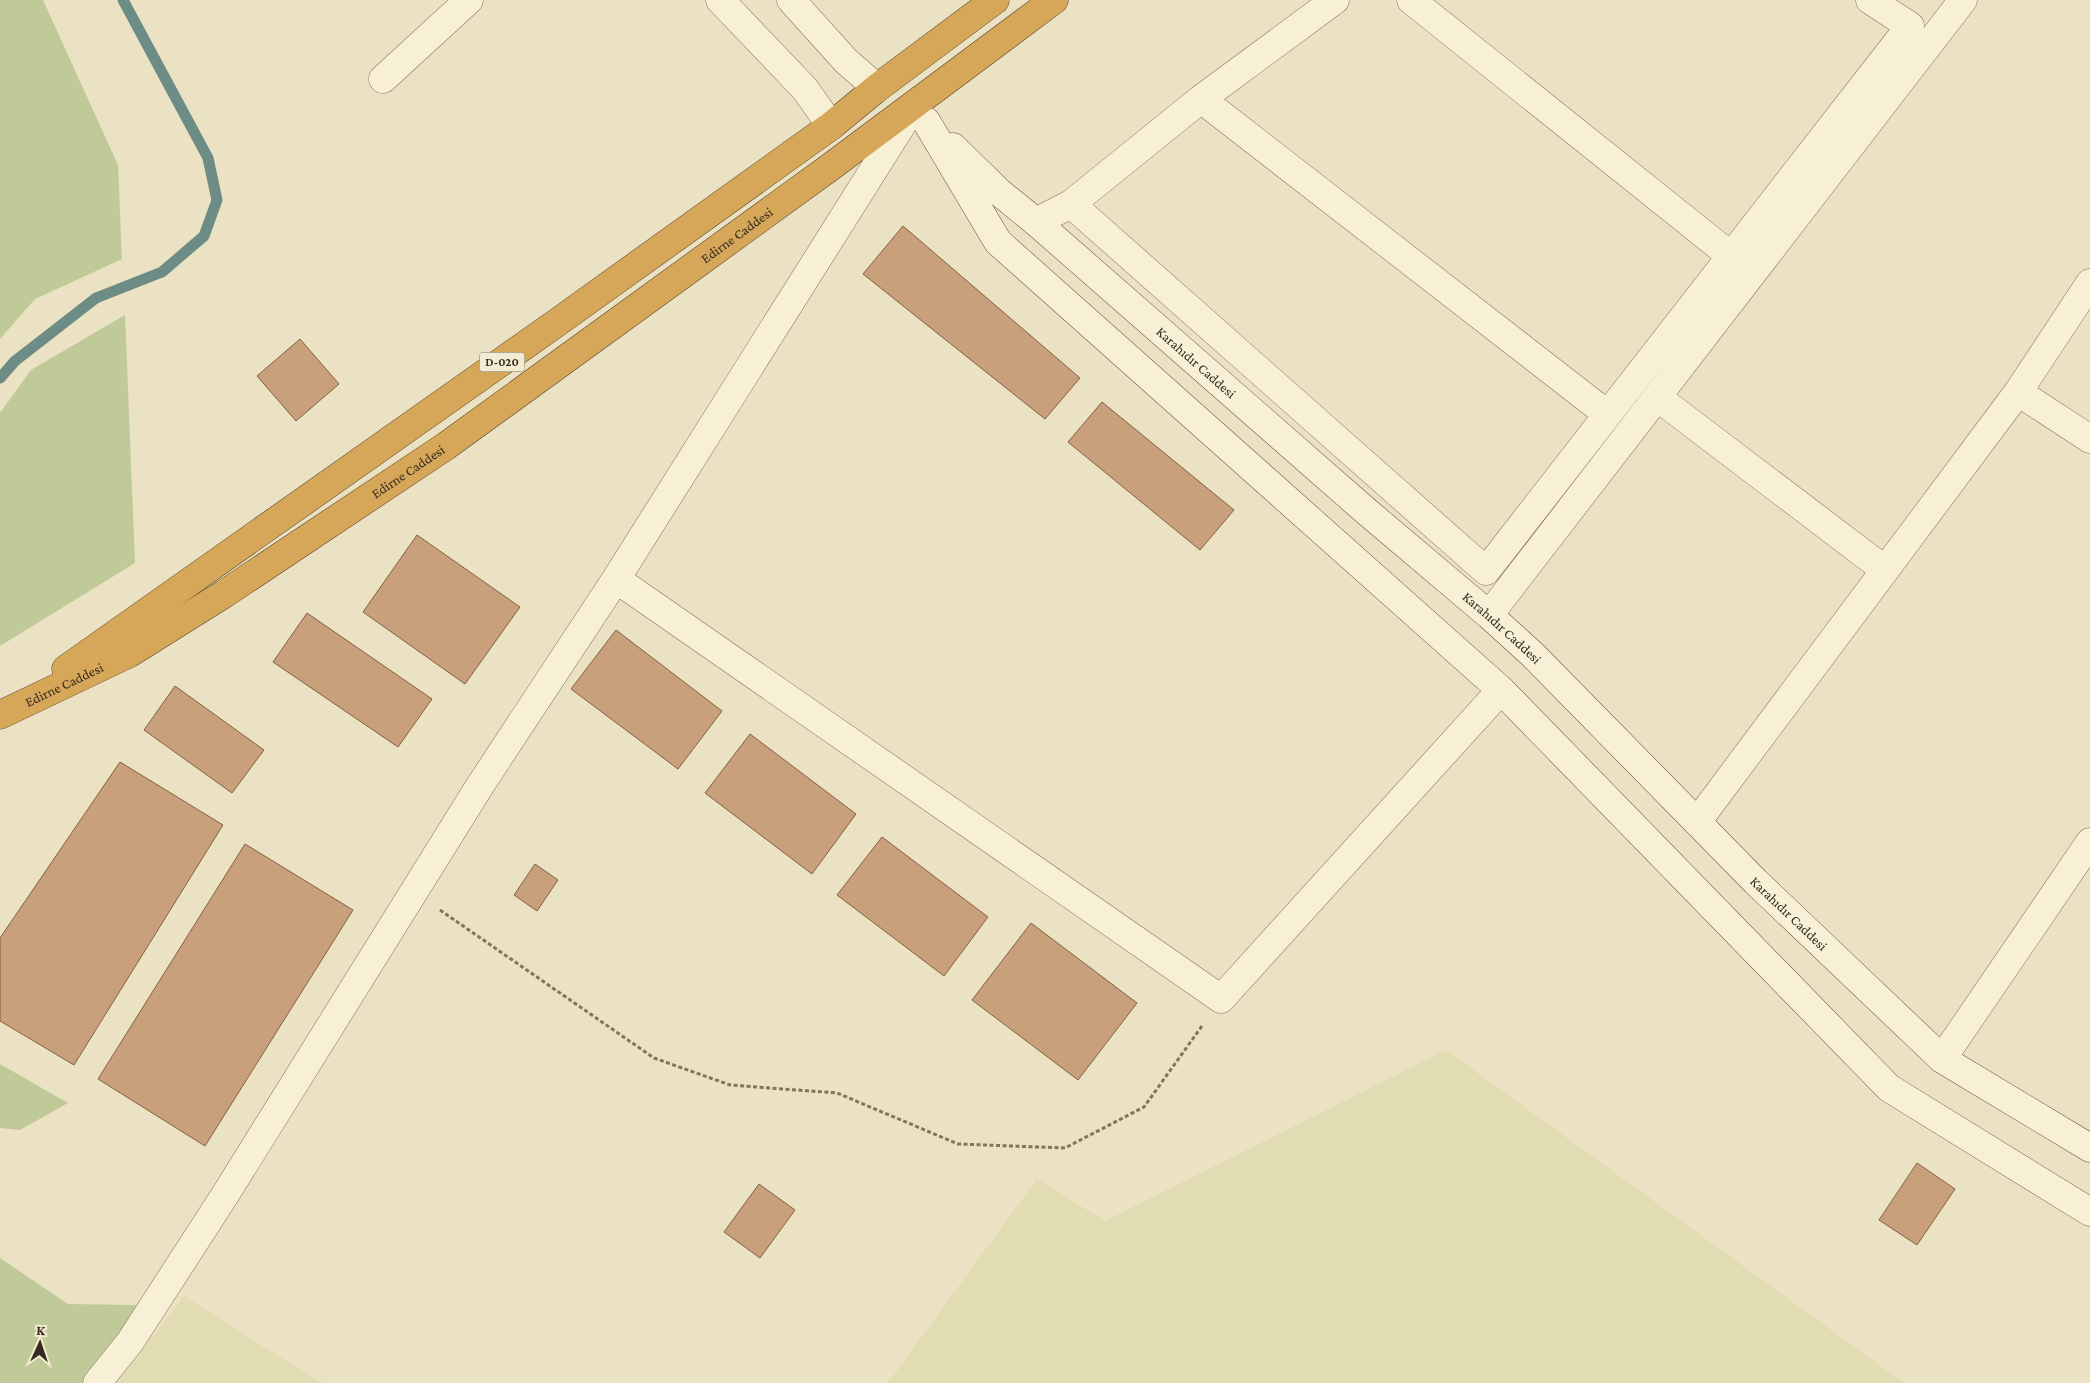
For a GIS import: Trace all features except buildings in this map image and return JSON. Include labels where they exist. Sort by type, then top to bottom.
[{"type":"highway","name":"Edirne Caddesi","points":[[0,715],[555,324],[830,126],[877,88],[995,0]]},
{"type":"highway","name":"Edirne Caddesi","points":[[0,715],[130,653],[224,594],[430,457],[829,168],[921,112],[1054,0]]},
{"type":"street","points":[[383,79],[469,0]]},
{"type":"street","points":[[720,0],[805,89],[830,126]]},
{"type":"street","points":[[791,0],[846,61],[877,88]]},
{"type":"street","points":[[1036,222],[1071,204],[1201,99],[1334,0]]},
{"type":"street","points":[[1411,0],[1731,256]]},
{"type":"street","points":[[1071,204],[1486,571],[1606,414],[1910,26],[1870,0]]},
{"type":"street","points":[[1489,615],[1963,0]]},
{"type":"street","points":[[1201,99],[1606,414]]},
{"type":"street","points":[[97,1383],[130,1342],[226,1195],[482,784],[921,112],[998,242],[1501,690],[1889,1088],[2090,1212]]},
{"type":"street","name":"Karahıdır Caddesi","points":[[921,112],[999,192],[1036,222],[1366,511],[1489,615],[1532,655],[1756,882],[1942,1059],[2090,1148]]},
{"type":"street","points":[[1697,822],[2018,392],[2090,283]]},
{"type":"street","points":[[2018,392],[2090,439]]},
{"type":"street","points":[[1657,397],[1885,570]]},
{"type":"street","points":[[616,579],[1221,999],[1501,690]]},
{"type":"street","points":[[1942,1059],[2090,842]]},
{"type":"path","points":[[414,892],[654,1058],[730,1085],[837,1093],[958,1144],[1065,1148],[1144,1107],[1221,999]]},
{"type":"shaded area","points":[[1446,1050],[1904,1383],[888,1383],[1037,1179],[1105,1221]]},
{"type":"shaded area","points":[[184,1296],[321,1383],[117,1383]]},
{"type":"green space","points":[[0,0],[43,0],[118,165],[122,259],[35,299],[0,339]]},
{"type":"green space","points":[[125,315],[135,563],[0,646],[0,413],[31,370]]},
{"type":"green space","points":[[0,1064],[68,1103],[20,1130],[0,1128]]},
{"type":"green space","points":[[0,1258],[68,1304],[137,1305],[101,1363],[84,1383],[0,1383]]},
{"type":"waterway","points":[[0,378],[15,361],[96,298],[162,272],[204,236],[217,200],[208,158],[123,0]]}]
